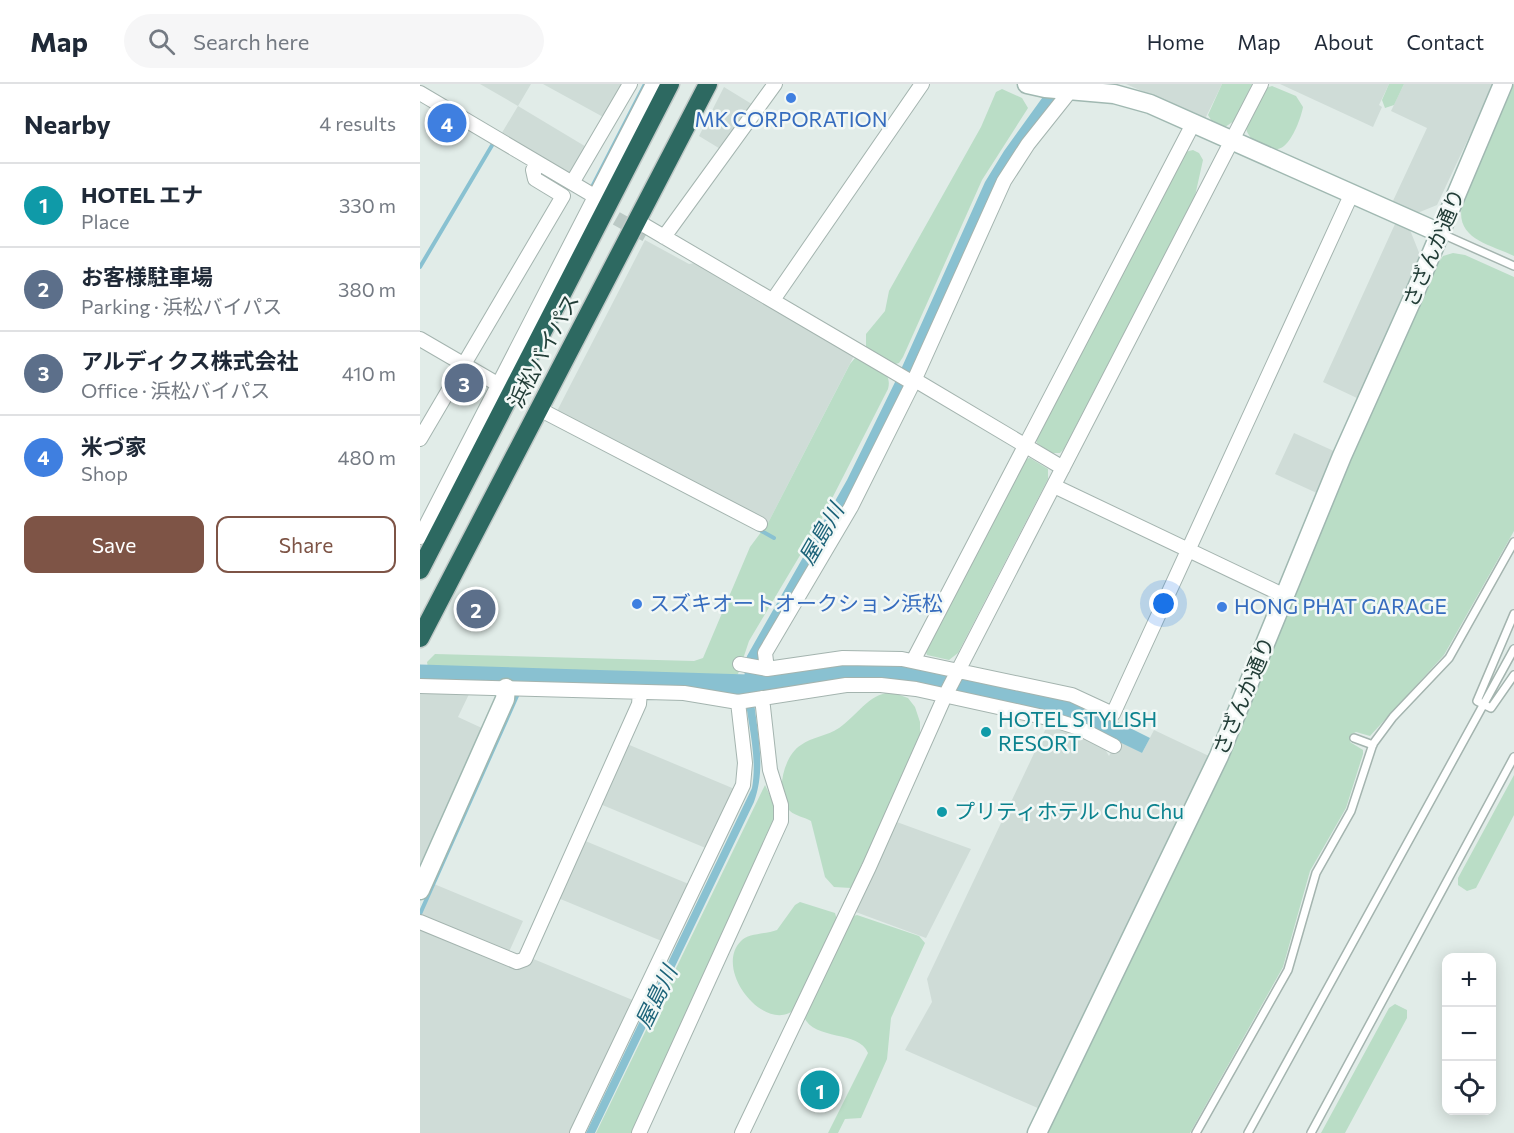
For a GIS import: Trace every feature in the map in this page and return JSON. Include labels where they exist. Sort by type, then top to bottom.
[{"type":"highway","name":"浜松バイパス","points":[[420,570],[596,201],[631,160],[670,84]]},
{"type":"highway","points":[[631,160],[683,84]]},
{"type":"highway","name":"浜松バイパス","points":[[420,638],[539,410],[641,228],[708,84]]},
{"type":"street","points":[[572,183],[630,84]]},
{"type":"street","points":[[596,201],[653,84]]},
{"type":"street","points":[[664,237],[775,84]]},
{"type":"street","points":[[773,300],[922,84]]},
{"type":"street","points":[[1027,84],[1060,89],[1088,87],[1132,98],[1194,122],[1440,233]]},
{"type":"street","points":[[741,1133],[869,867],[946,693],[1261,84]]},
{"type":"street","name":"さざんか通り","points":[[1037,1133],[1199,801],[1342,456],[1503,84]]},
{"type":"street","points":[[764,669],[765,653],[851,507],[913,382],[1004,182],[1028,144],[1067,95],[1060,89]]},
{"type":"street","points":[[423,93],[572,183],[596,201]]},
{"type":"street","points":[[913,661],[1194,122]]},
{"type":"street","points":[[541,165],[541,174],[596,201]]},
{"type":"street","points":[[420,439],[563,196],[535,179],[533,170],[541,165]]},
{"type":"street","points":[[741,664],[764,669],[853,657],[913,661],[1072,696],[1113,714],[1352,193]]},
{"type":"street","points":[[641,228],[664,237],[693,253],[1063,468]]},
{"type":"street","points":[[641,228],[689,260],[693,253]]},
{"type":"street","points":[[420,339],[505,388],[420,537]]},
{"type":"street","points":[[539,410],[745,511],[760,524]]},
{"type":"street","points":[[1054,486],[1285,596]]},
{"type":"street","points":[[420,686],[684,693],[740,702],[863,684],[898,686],[946,693],[1064,722],[1114,746]]},
{"type":"street","points":[[420,890],[505,699],[506,688]]},
{"type":"street","points":[[420,922],[517,962],[525,959],[639,704],[640,692]]},
{"type":"street","points":[[639,1133],[781,821],[781,805],[771,770],[760,699]]},
{"type":"street","points":[[577,1133],[743,785],[745,763],[740,702]]},
{"type":"lane","points":[[1440,233],[1514,266]]},
{"type":"lane","points":[[1196,1133],[1288,970],[1316,873],[1351,811],[1373,745],[1393,717],[1449,658],[1514,542]]},
{"type":"lane","points":[[1514,614],[1477,701],[1491,708],[1514,675]]},
{"type":"lane","points":[[1248,1133],[1514,649]]},
{"type":"lane","points":[[1354,738],[1373,745]]},
{"type":"lane","points":[[1311,1133],[1514,757]]},
{"type":"shaded area","points":[[480,84],[531,84],[518,106]]},
{"type":"shaded area","points":[[543,84],[626,84],[605,118]]},
{"type":"shaded area","points":[[1126,84],[1222,84],[1205,119]]},
{"type":"shaded area","points":[[1280,84],[1389,84],[1379,105],[1382,107],[1373,127]]},
{"type":"shaded area","points":[[1404,84],[1494,84],[1437,205],[1415,214],[1392,203],[1427,128],[1391,111]]},
{"type":"shaded area","points":[[724,87],[755,106],[722,150],[699,136]]},
{"type":"shaded area","points":[[518,106],[588,148],[571,177],[500,136]]},
{"type":"shaded area","points":[[1395,224],[1410,230],[1420,255],[1396,318],[1359,399],[1323,382]]},
{"type":"shaded area","points":[[645,240],[689,264],[700,262],[856,352],[768,523],[556,413]]},
{"type":"shaded area","points":[[1294,433],[1336,452],[1319,494],[1275,474]]},
{"type":"shaded area","points":[[420,690],[470,692],[458,717],[484,729],[420,872]]},
{"type":"shaded area","points":[[1048,724],[1103,746],[1109,756],[1117,740],[1142,753],[1154,730],[1211,757],[1040,1109],[905,1050],[932,1002],[927,979]]},
{"type":"shaded area","points":[[627,744],[737,790],[708,849],[600,804]]},
{"type":"shaded area","points":[[894,821],[971,849],[926,938],[853,911]]},
{"type":"shaded area","points":[[583,840],[691,885],[664,942],[558,898]]},
{"type":"shaded area","points":[[434,884],[523,921],[508,954],[420,916]]},
{"type":"shaded area","points":[[420,927],[518,967],[531,958],[635,1001],[572,1133],[420,1133]]},
{"type":"green space","points":[[1222,84],[1252,84],[1234,121],[1225,127],[1213,123],[1208,115]]},
{"type":"green space","points":[[1389,84],[1404,84],[1394,105],[1385,108],[1382,100]]},
{"type":"green space","points":[[1514,84],[1514,256],[1476,239],[1464,226],[1461,216],[1462,205]]},
{"type":"green space","points":[[1272,86],[1296,96],[1303,107],[1290,138],[1279,149],[1266,148],[1254,141],[1249,136],[1246,125],[1266,88]]},
{"type":"green space","points":[[1002,89],[1022,98],[1028,108],[982,180],[903,357],[899,363],[892,365],[866,348],[866,334],[885,311],[889,291],[981,127],[996,92]]},
{"type":"green space","points":[[1193,150],[1199,153],[1203,160],[1195,196],[1064,449],[1060,453],[1051,453],[1037,443],[1036,438],[1185,152]]},
{"type":"green space","points":[[1453,253],[1465,255],[1514,277],[1514,531],[1444,655],[1370,736],[1356,732],[1352,734],[1350,742],[1363,750],[1363,754],[1346,808],[1310,871],[1283,967],[1190,1133],[1047,1133],[1225,766],[1350,460],[1435,268],[1443,256]]},
{"type":"green space","points":[[862,357],[885,373],[889,383],[888,389],[821,520],[749,641],[738,674],[727,678],[428,668],[427,662],[435,654],[694,661],[703,658],[750,547],[768,523],[850,364],[855,358]]},
{"type":"green space","points":[[1030,458],[1048,469],[1048,479],[958,653],[949,660],[927,655],[925,650],[1025,459]]},
{"type":"green space","points":[[891,692],[908,698],[915,707],[920,722],[920,736],[857,881],[851,888],[834,887],[825,877],[811,821],[792,813],[785,804],[782,786],[785,767],[789,758],[801,745],[839,728],[869,701]]},
{"type":"green space","points":[[1514,775],[1514,815],[1476,888],[1467,891],[1458,885],[1458,878]]},
{"type":"green space","points":[[765,785],[775,806],[776,820],[633,1133],[596,1133]]},
{"type":"green space","points":[[800,902],[835,913],[837,920],[796,1008],[784,1015],[771,1014],[758,1007],[738,983],[733,968],[734,953],[744,938],[777,930],[795,905]]},
{"type":"green space","points":[[857,915],[919,936],[925,943],[891,1018],[887,1059],[861,1118],[845,1119],[838,1133],[828,1133],[868,1053],[856,1041],[817,1030],[804,1017],[851,917]]},
{"type":"green space","points":[[1395,1004],[1407,1010],[1407,1018],[1345,1133],[1321,1133],[1389,1008]]},
{"type":"water","name":"屋島川","points":[[1045,94],[1058,95],[1023,142],[845,506],[757,673],[760,676],[843,663],[901,664],[1053,696],[1088,707],[1150,738],[1142,753],[1066,716],[899,680],[845,679],[754,702],[759,740],[760,777],[754,802],[595,1133],[586,1133],[752,788],[753,754],[745,688],[747,656],[847,480],[898,376],[985,182]]},
{"type":"waterway","points":[[592,187],[645,84]]},
{"type":"waterway","points":[[420,267],[494,142]]},
{"type":"waterway","points":[[758,529],[774,538]]},
{"type":"waterway","points":[[420,675],[748,685],[772,682]]},
{"type":"waterway","points":[[524,682],[525,678]]},
{"type":"waterway","points":[[420,914],[517,696]]},
{"type":"tunnel","points":[[598,208],[646,235]]},
{"type":"place","name":"MK CORPORATION","points":[[791,98]]},
{"type":"place","name":"米づ家","points":[[447,123]]},
{"type":"place","name":"アルディクス株式会社","points":[[464,383]]},
{"type":"place","name":"スズキオートオークション浜松","points":[[637,604]]},
{"type":"place","name":"HONG PHAT GARAGE","points":[[1222,607]]},
{"type":"place","name":"お客様駐車場","points":[[476,609]]},
{"type":"place","name":"HOTEL STYLISH RESORT","points":[[986,732]]},
{"type":"place","name":"プリティホテル Chu Chu","points":[[942,812]]},
{"type":"place","name":"HOTEL エナ","points":[[820,1090]]}]
